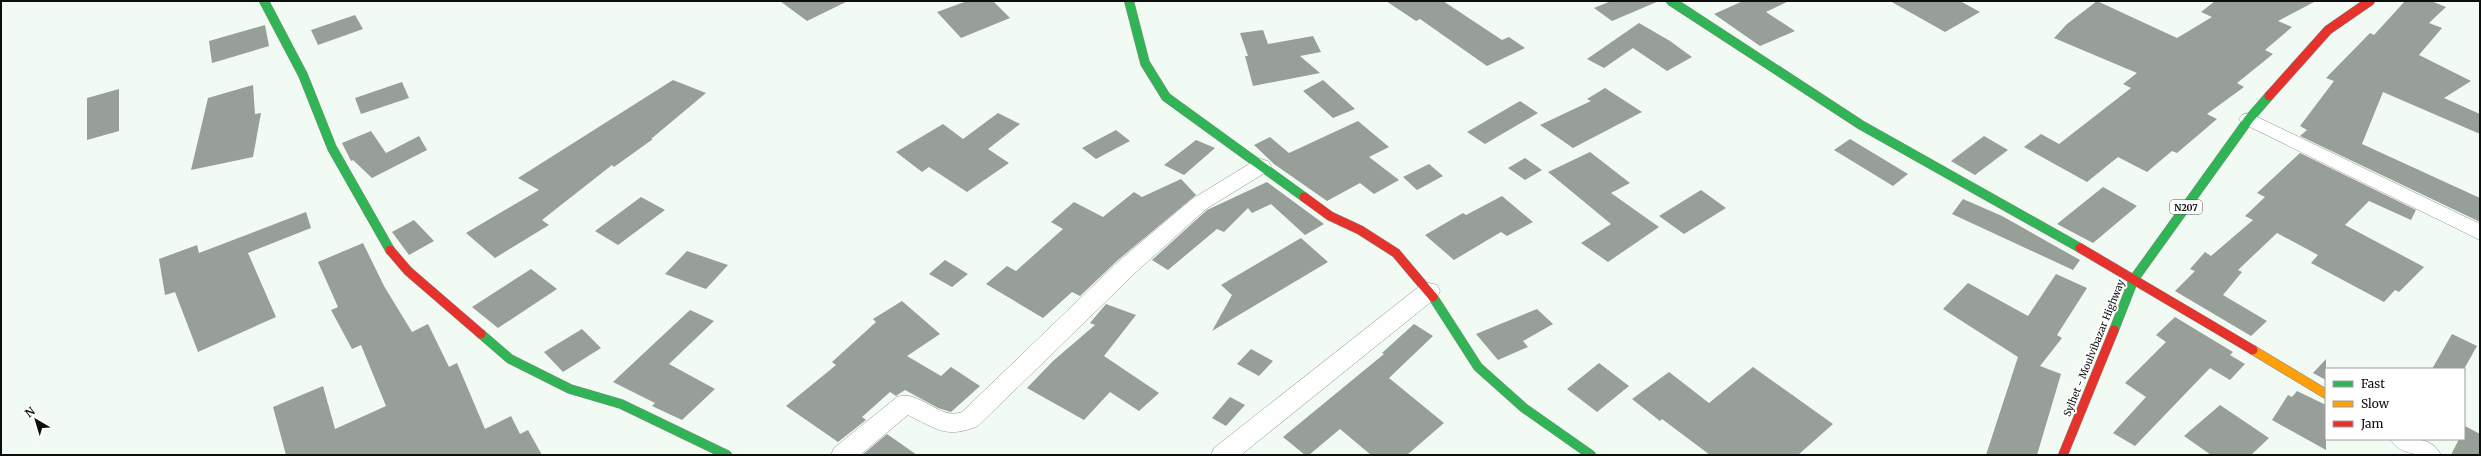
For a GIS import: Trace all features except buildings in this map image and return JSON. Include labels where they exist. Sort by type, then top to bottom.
[{"type":"main road","points":[[264,1],[303,75],[332,148],[388,247],[408,271],[510,359],[570,389],[621,404],[727,455]]},
{"type":"main road","points":[[1129,1],[1144,64],[1151,79],[1166,97],[1330,216],[1360,230],[1396,253],[1428,291],[1478,367],[1524,408],[1591,455]]},
{"type":"main road","points":[[1670,1],[1861,125],[2134,279],[2325,393]]},
{"type":"main road","name":"Sylhet - Moulvibazar Highway","points":[[2063,455],[2134,279],[2249,119],[2328,30],[2370,1]]},
{"type":"street","points":[[2249,119],[2480,233]]},
{"type":"street","points":[[844,455],[905,404],[914,406],[948,425],[959,425],[970,419],[1127,267],[1199,204],[1261,166]]},
{"type":"street","points":[[1224,455],[1428,291]]},
{"type":"street","points":[[2404,440],[2428,455]]},
{"type":"traffic: fast","points":[[264,1],[303,75],[332,148],[390,250]]},
{"type":"traffic: fast","points":[[1129,1],[1145,63],[1166,97],[1304,197]]},
{"type":"traffic: fast","points":[[1671,1],[1861,125],[1943,173],[2080,248]]},
{"type":"traffic: fast","points":[[2114,330],[2134,279],[2249,119],[2269,96]]},
{"type":"traffic: fast","points":[[1433,297],[1478,367],[1524,408],[1591,455]]},
{"type":"traffic: fast","points":[[481,334],[510,359],[570,389],[621,404],[727,455]]},
{"type":"traffic: slow","points":[[2253,350],[2325,393]]},
{"type":"traffic: jam","points":[[2269,96],[2328,30],[2370,1]]},
{"type":"traffic: jam","points":[[1304,197],[1330,216],[1360,230],[1396,253],[1433,297]]},
{"type":"traffic: jam","points":[[2080,248],[2253,350]]},
{"type":"traffic: jam","points":[[390,250],[408,271],[481,334]]},
{"type":"traffic: jam","points":[[2063,455],[2114,330]]}]
